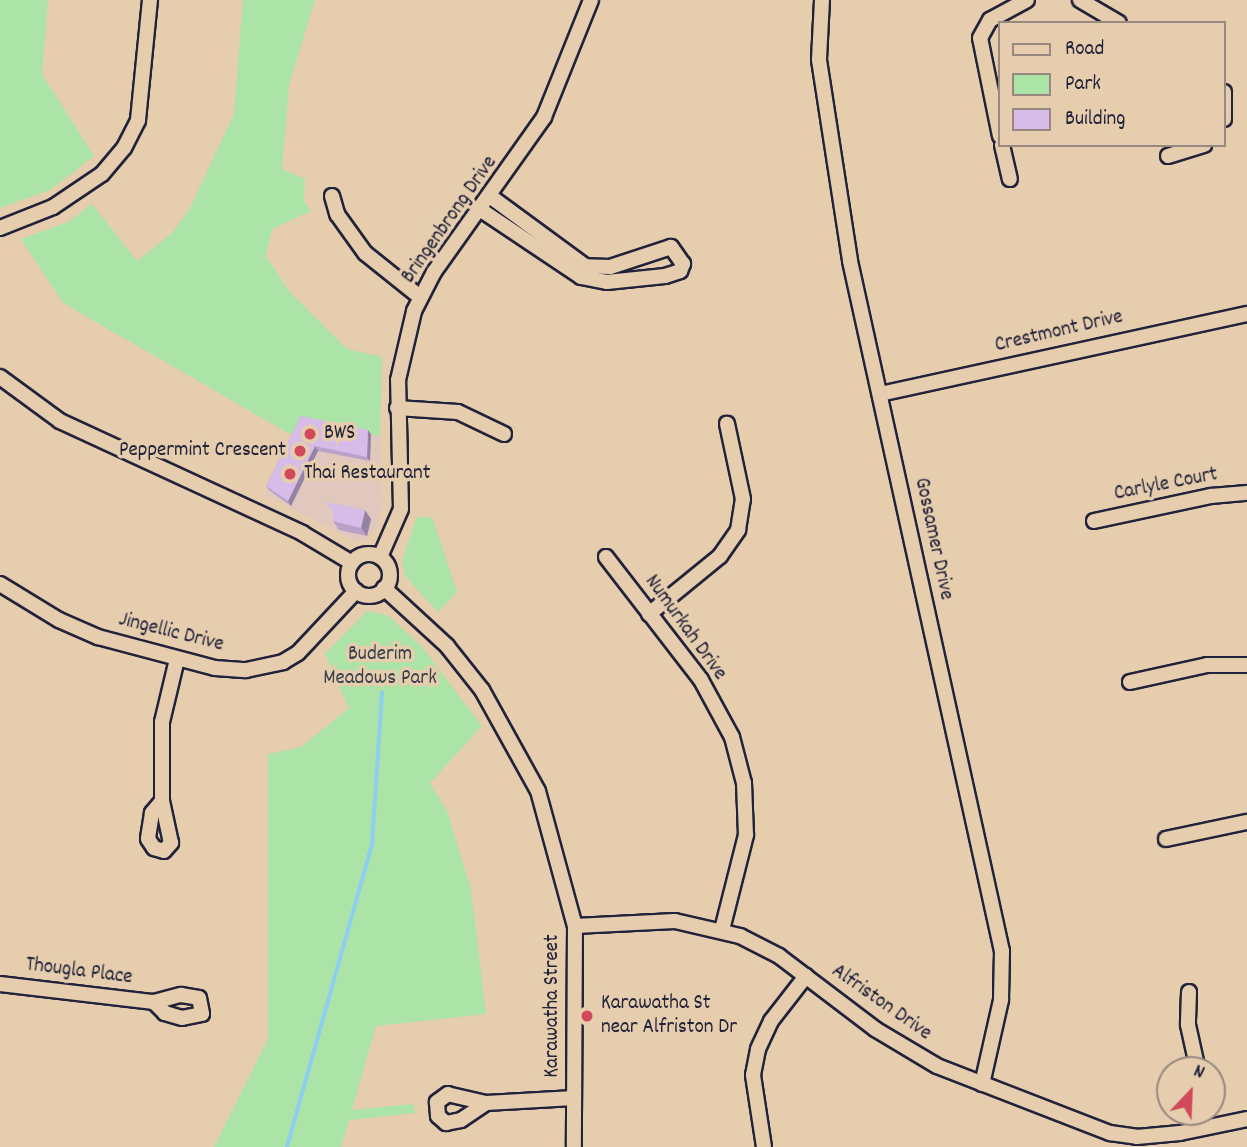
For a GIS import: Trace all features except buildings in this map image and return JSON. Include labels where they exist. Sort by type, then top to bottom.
[{"type":"street","points":[[0,228],[53,207],[102,174],[124,148],[138,120],[149,0]]},
{"type":"street","name":"Bringenbrong Drive","points":[[380,557],[401,509],[397,408],[401,354],[420,297],[544,117],[591,0]]},
{"type":"street","name":"Gossamer Drive","points":[[822,0],[820,60],[850,261],[1002,951],[1001,1000],[982,1084]]},
{"type":"street","points":[[998,126],[980,38],[990,20],[1027,0]]},
{"type":"street","points":[[1080,0],[1116,21]]},
{"type":"street","points":[[1002,147],[1010,179]]},
{"type":"street","points":[[1168,156],[1197,147]]},
{"type":"street","points":[[332,195],[337,214],[365,253],[420,297]]},
{"type":"street","points":[[481,210],[581,277],[607,282],[665,276],[680,271],[683,264],[671,247],[610,267],[585,266],[491,197]]},
{"type":"street","name":"Crestmont Drive","points":[[880,394],[1247,314]]},
{"type":"street","points":[[0,377],[60,421],[302,533],[352,563]]},
{"type":"street","points":[[397,408],[458,412],[504,434]]},
{"type":"street","points":[[649,614],[720,556],[738,530],[743,499],[727,424]]},
{"type":"street","name":"Carlyle Court","points":[[1094,521],[1211,496],[1247,493]]},
{"type":"street","points":[[368,554],[380,557],[389,575],[384,588],[367,595],[356,591],[349,581],[352,563],[368,554]]},
{"type":"street","name":"Numurkah Drive","points":[[606,557],[701,680],[732,737],[744,783],[746,835],[722,930]]},
{"type":"street","name":"Jingellic Drive","points":[[0,584],[85,631],[177,659],[246,670],[283,662],[312,643],[356,591]]},
{"type":"street","name":"Karawatha Street","points":[[384,588],[447,646],[482,690],[510,735],[538,791],[575,926],[574,1147]]},
{"type":"street","points":[[162,801],[162,722],[177,659]]},
{"type":"street","points":[[1130,682],[1208,665],[1247,665]]},
{"type":"street","points":[[1166,839],[1247,822]]},
{"type":"street","name":"Alfriston Drive","points":[[575,926],[653,920],[722,930],[757,944],[896,1042],[982,1084],[1110,1133],[1137,1137],[1247,1119]]},
{"type":"street","points":[[764,1147],[753,1075],[758,1048],[771,1021],[806,976]]},
{"type":"street","name":"Thougla Place","points":[[0,984],[154,1002]]},
{"type":"street","points":[[1189,992],[1188,1025],[1195,1056]]},
{"type":"street","points":[[486,1102],[574,1098]]},
{"type":"shaded area","points":[[303,420],[380,436],[383,502],[376,527],[366,539],[356,541],[265,495]]},
{"type":"green space","points":[[0,0],[48,0],[42,74],[94,156],[50,190],[0,208]]},
{"type":"green space","points":[[243,0],[315,0],[289,85],[282,169],[305,179],[304,202],[311,211],[272,229],[266,256],[288,290],[347,349],[382,357],[380,436],[303,420],[295,437],[63,303],[21,239],[68,222],[92,204],[137,261],[172,233],[189,210],[234,114]]},
{"type":"green space","points":[[417,517],[432,517],[457,592],[438,612],[405,576],[402,560]]},
{"type":"green space","name":"Buderim Meadows Park","points":[[367,611],[389,616],[423,648],[482,726],[430,783],[447,811],[471,889],[486,1014],[376,1026],[352,1110],[413,1104],[415,1113],[349,1120],[341,1147],[214,1147],[268,1039],[268,754],[301,747],[349,708],[325,654]]},
{"type":"waterway","points":[[287,1147],[372,844],[382,693]]},
{"type":"place","name":"BWS","points":[[310,434]]},
{"type":"place","name":"Peppermint Crescent","points":[[300,451]]},
{"type":"place","name":"Thai Restaurant","points":[[290,474]]},
{"type":"place","name":"Karawatha St near Alfriston Dr","points":[[587,1016]]}]
